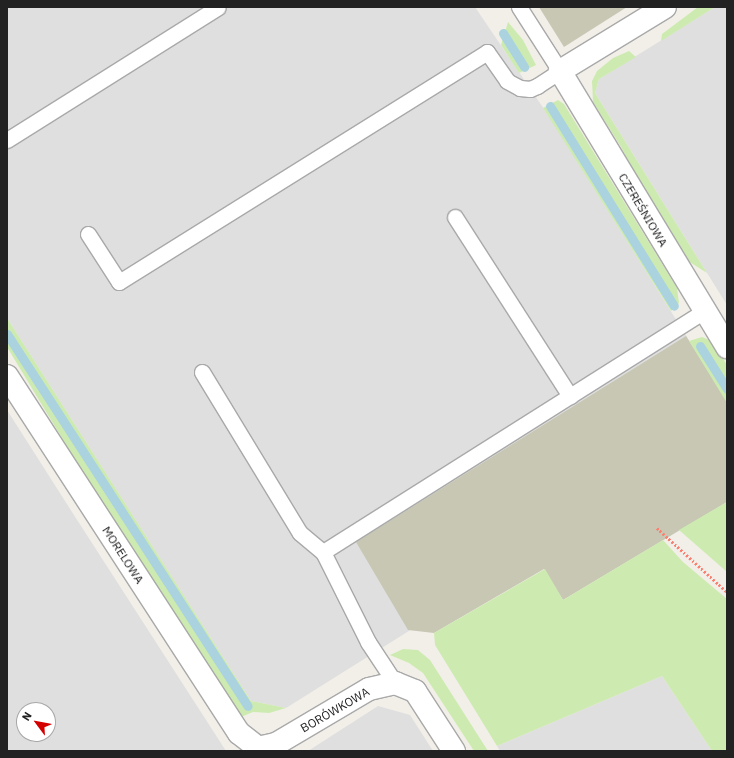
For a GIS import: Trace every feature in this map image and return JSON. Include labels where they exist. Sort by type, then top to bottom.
[{"type":"street","points":[[560,71],[665,7]]},
{"type":"street","name":"CZEREŚNIOWA","points":[[560,71],[727,348]]},
{"type":"street","name":"MORELOWA","points":[[7,376],[239,733]]},
{"type":"street","points":[[395,683],[415,691],[454,751]]},
{"type":"street","name":"BORÓWKOWA","points":[[239,733],[258,748],[276,744],[368,689],[395,683]]},
{"type":"lane","points":[[7,140],[218,7]]},
{"type":"lane","name":"CZEREŚNIOWA","points":[[519,7],[560,71]]},
{"type":"lane","points":[[88,234],[118,282],[487,52],[507,81],[520,88],[530,89],[560,71]]},
{"type":"lane","points":[[455,217],[570,396]]},
{"type":"lane","points":[[323,552],[704,311]]},
{"type":"lane","points":[[202,372],[300,533],[323,552],[368,642],[395,683]]},
{"type":"path","points":[[657,528],[727,592]]},
{"type":"shaded area","points":[[7,7],[475,7],[550,118],[727,401],[420,624],[286,708],[251,701],[7,318]]},
{"type":"shaded area","points":[[539,7],[627,7],[564,47]]},
{"type":"shaded area","points":[[715,7],[727,7],[727,305],[595,93],[599,79]]},
{"type":"shaded area","points":[[686,336],[727,401],[727,502],[563,600],[544,569],[434,633],[408,630],[356,542]]},
{"type":"shaded area","points":[[7,410],[72,512],[226,751],[7,751]]},
{"type":"shaded area","points":[[662,676],[712,751],[500,751],[497,746]]},
{"type":"shaded area","points":[[378,706],[410,715],[433,751],[308,751]]},
{"type":"green space","points":[[698,7],[715,7],[661,41],[662,34]]},
{"type":"green space","points":[[508,22],[523,40],[536,65],[519,73],[501,45]]},
{"type":"green space","points":[[629,51],[636,57],[599,79],[595,93],[707,273],[688,261],[675,246],[646,197],[621,147],[593,102],[592,81],[597,71],[613,58]]},
{"type":"green space","points":[[558,100],[564,104],[677,288],[679,303],[671,311],[543,108]]},
{"type":"green space","points":[[7,318],[251,701],[286,708],[269,713],[253,712],[241,717],[89,483],[7,347]]},
{"type":"green space","points":[[702,337],[712,341],[727,365],[727,403],[689,341]]},
{"type":"green space","points":[[727,502],[727,572],[679,530]]},
{"type":"green space","points":[[663,540],[683,562],[727,599],[727,751],[712,751],[662,676],[497,746],[435,645],[434,633],[545,569],[563,600]]},
{"type":"green space","points":[[403,649],[418,650],[430,660],[488,751],[474,751],[423,673],[409,663],[390,655]]},
{"type":"waterway","points":[[503,33],[524,67]]},
{"type":"waterway","points":[[550,106],[674,306]]},
{"type":"waterway","points":[[7,334],[248,706]]},
{"type":"waterway","points":[[700,346],[727,389]]}]
